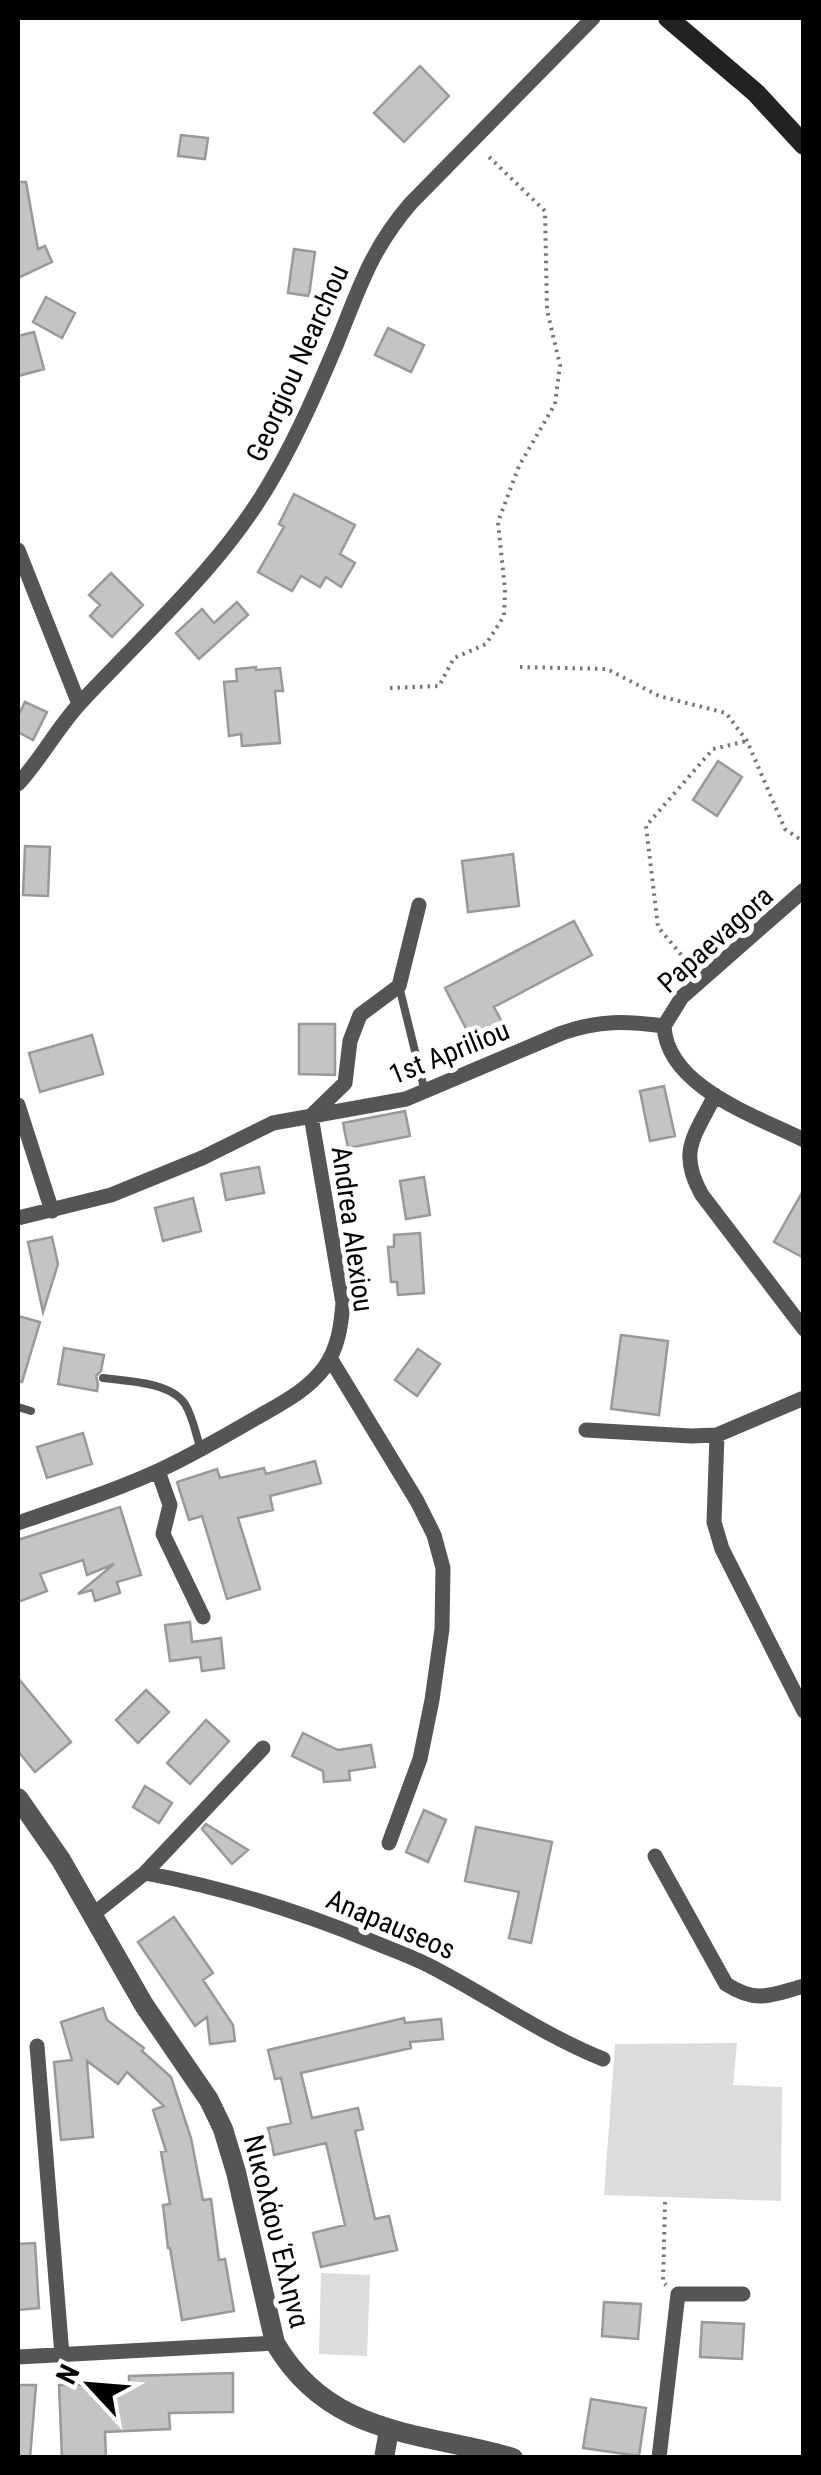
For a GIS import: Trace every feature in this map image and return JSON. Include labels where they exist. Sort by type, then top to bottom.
[{"type":"main road","points":[[668,18],[756,93],[804,145]]},
{"type":"street","name":"Georgiou Nearchou","points":[[18,784],[78,704],[227,548],[253,512],[308,413],[370,259],[388,228],[593,18]]},
{"type":"street","points":[[18,550],[78,704]]},
{"type":"street","name":"Papaevagora","points":[[664,1026],[682,997],[801,897]]},
{"type":"street","points":[[399,986],[419,905]]},
{"type":"street","name":"Andrea Alexiou","points":[[330,1358],[341,1328],[342,1303],[312,1116],[344,1082],[350,1041],[360,1015],[399,986]]},
{"type":"street","name":"1st Apriliou","points":[[18,1218],[111,1195],[175,1171],[273,1123],[379,1106],[425,1092],[586,1025],[629,1021],[664,1026]]},
{"type":"street","points":[[664,1026],[669,1052],[693,1081],[804,1140]]},
{"type":"street","points":[[715,1096],[691,1144],[688,1162],[693,1179],[804,1329]]},
{"type":"street","points":[[18,1105],[52,1212]]},
{"type":"street","points":[[18,1523],[158,1471],[201,1450],[298,1392],[312,1382],[330,1358],[418,1501],[434,1534],[443,1568],[442,1629],[432,1700],[420,1759],[389,1842]]},
{"type":"street","points":[[586,1430],[716,1435],[804,1398]]},
{"type":"street","points":[[716,1435],[714,1522],[722,1549],[804,1711]]},
{"type":"street","points":[[158,1471],[170,1506],[163,1534],[202,1617]]},
{"type":"street","points":[[91,1916],[145,1874],[263,1748]]},
{"type":"street","name":"Νικολάου Έλληνα","points":[[18,1798],[61,1860],[144,2005],[209,2100],[223,2129],[275,2343],[287,2363],[319,2396],[365,2421],[513,2458]]},
{"type":"street","points":[[655,1856],[726,1984],[745,1996],[766,1996],[804,1986]]},
{"type":"street","name":"Anapauseos","points":[[145,1874],[188,1881],[296,1910],[422,1962],[565,2044],[603,2059]]},
{"type":"street","points":[[37,2046],[62,2355]]},
{"type":"street","points":[[659,2458],[678,2294],[743,2294]]},
{"type":"street","points":[[18,2356],[275,2343]]},
{"type":"street","points":[[384,2458],[390,2430]]},
{"type":"lane","points":[[399,986],[425,1092]]},
{"type":"lane","points":[[103,1378],[148,1383],[178,1396],[187,1408],[201,1450]]},
{"type":"lane","points":[[18,1407],[31,1412]]},
{"type":"path","points":[[390,688],[439,686],[454,658],[486,644],[504,616],[498,522],[518,466],[555,404],[560,365],[548,310],[545,211],[472,141]]},
{"type":"path","points":[[520,666],[607,669],[659,696],[726,713],[747,741],[785,828],[804,842]]},
{"type":"path","points":[[713,970],[683,957],[658,927],[646,826],[713,749],[747,741]]},
{"type":"path","points":[[665,2202],[663,2282],[678,2294]]},
{"type":"shaded area","points":[[737,2043],[733,2085],[782,2087],[781,2201],[604,2195],[615,2044]]},
{"type":"shaded area","points":[[321,2273],[370,2275],[367,2356],[319,2354]]},
{"type":"building","points":[[420,66],[449,96],[404,142],[374,113]]},
{"type":"building","points":[[181,135],[208,138],[205,159],[178,156]]},
{"type":"building","points":[[18,182],[26,182],[38,249],[45,246],[52,262],[18,278]]},
{"type":"building","points":[[294,249],[315,252],[309,296],[288,293]]},
{"type":"building","points":[[46,297],[75,313],[62,338],[33,322]]},
{"type":"building","points":[[388,328],[424,345],[411,372],[375,355]]},
{"type":"building","points":[[34,332],[44,369],[18,376],[18,336]]},
{"type":"building","points":[[294,494],[355,525],[340,554],[355,563],[341,587],[326,577],[320,587],[301,576],[292,591],[258,572],[284,527],[279,524]]},
{"type":"building","points":[[111,573],[143,605],[112,637],[90,616],[100,605],[89,595]]},
{"type":"building","points":[[237,602],[248,615],[199,659],[176,633],[202,609],[214,623]]},
{"type":"building","points":[[280,668],[283,691],[275,691],[280,743],[242,746],[241,734],[229,736],[224,682],[237,681],[236,669]]},
{"type":"building","points":[[25,702],[47,712],[33,740],[18,732],[18,716]]},
{"type":"building","points":[[718,761],[742,777],[717,816],[693,800]]},
{"type":"building","points":[[25,846],[50,847],[48,896],[23,895]]},
{"type":"building","points":[[513,854],[519,906],[468,912],[462,861]]},
{"type":"building","points":[[574,921],[592,955],[494,1007],[503,1024],[472,1040],[445,988]]},
{"type":"building","points":[[299,1024],[335,1024],[335,1075],[299,1074]]},
{"type":"building","points":[[92,1035],[103,1074],[40,1092],[29,1053]]},
{"type":"building","points":[[664,1086],[675,1136],[650,1141],[640,1091]]},
{"type":"building","points":[[405,1111],[410,1136],[348,1148],[343,1123]]},
{"type":"building","points":[[259,1167],[264,1193],[226,1200],[221,1174]]},
{"type":"building","points":[[424,1177],[430,1215],[406,1219],[400,1181]]},
{"type":"building","points":[[804,1189],[804,1258],[774,1242]]},
{"type":"building","points":[[193,1198],[201,1231],[163,1241],[155,1208]]},
{"type":"building","points":[[420,1233],[424,1293],[398,1295],[397,1282],[391,1282],[388,1247],[394,1247],[394,1235]]},
{"type":"building","points":[[52,1237],[58,1264],[43,1312],[28,1242]]},
{"type":"building","points":[[18,1316],[40,1322],[22,1382],[18,1381]]},
{"type":"building","points":[[621,1335],[668,1341],[659,1415],[611,1409]]},
{"type":"building","points":[[64,1348],[104,1355],[96,1376],[97,1391],[58,1384]]},
{"type":"building","points":[[418,1349],[440,1364],[417,1396],[395,1380]]},
{"type":"building","points":[[83,1433],[92,1464],[47,1478],[37,1447]]},
{"type":"building","points":[[315,1461],[321,1483],[270,1496],[273,1510],[238,1518],[260,1589],[227,1599],[202,1516],[189,1520],[177,1482],[217,1469],[220,1478],[264,1468],[266,1474]]},
{"type":"building","points":[[120,1507],[141,1575],[117,1582],[120,1593],[95,1601],[92,1590],[78,1594],[114,1564],[87,1575],[83,1560],[40,1574],[47,1591],[18,1602],[18,1540]]},
{"type":"building","points":[[190,1622],[192,1642],[221,1638],[224,1668],[202,1671],[200,1657],[170,1661],[165,1625]]},
{"type":"building","points":[[18,1678],[71,1742],[35,1772],[18,1751]]},
{"type":"building","points":[[146,1690],[169,1712],[138,1743],[116,1720]]},
{"type":"building","points":[[206,1720],[229,1741],[190,1784],[167,1763]]},
{"type":"building","points":[[303,1733],[338,1750],[371,1745],[375,1767],[349,1771],[350,1780],[324,1782],[323,1771],[292,1756]]},
{"type":"building","points":[[145,1786],[172,1803],[159,1823],[133,1807]]},
{"type":"building","points":[[424,1810],[446,1820],[428,1862],[406,1852]]},
{"type":"building","points":[[206,1824],[248,1850],[232,1864],[202,1829]]},
{"type":"building","points":[[476,1827],[552,1842],[531,1943],[509,1938],[519,1892],[465,1881]]},
{"type":"building","points":[[174,1917],[213,1973],[203,1980],[233,2025],[235,2041],[210,2044],[207,2017],[195,2026],[138,1942]]},
{"type":"building","points":[[103,2008],[107,2020],[144,2048],[142,2051],[171,2077],[191,2138],[203,2200],[211,2199],[219,2260],[225,2259],[234,2311],[182,2320],[163,2205],[170,2204],[161,2152],[166,2151],[153,2110],[164,2106],[127,2072],[118,2084],[87,2061],[93,2137],[61,2140],[54,2062],[72,2060],[61,2022]]},
{"type":"building","points":[[404,2018],[405,2023],[441,2019],[443,2039],[410,2042],[411,2048],[301,2073],[312,2118],[358,2108],[363,2129],[355,2131],[375,2219],[389,2216],[397,2250],[321,2267],[313,2233],[345,2225],[326,2143],[274,2155],[268,2128],[291,2123],[281,2078],[275,2079],[268,2050]]},
{"type":"building","points":[[35,2243],[39,2308],[18,2310],[18,2244]]},
{"type":"building","points":[[604,2302],[641,2304],[638,2339],[602,2336]]},
{"type":"building","points":[[702,2322],[744,2324],[742,2359],[700,2357]]},
{"type":"building","points":[[233,2373],[233,2412],[169,2413],[170,2429],[105,2432],[106,2458],[62,2458],[59,2385],[129,2384],[129,2376]]},
{"type":"building","points":[[18,2385],[36,2385],[30,2458],[18,2458]]},
{"type":"building","points":[[591,2399],[646,2408],[639,2456],[583,2448]]}]
